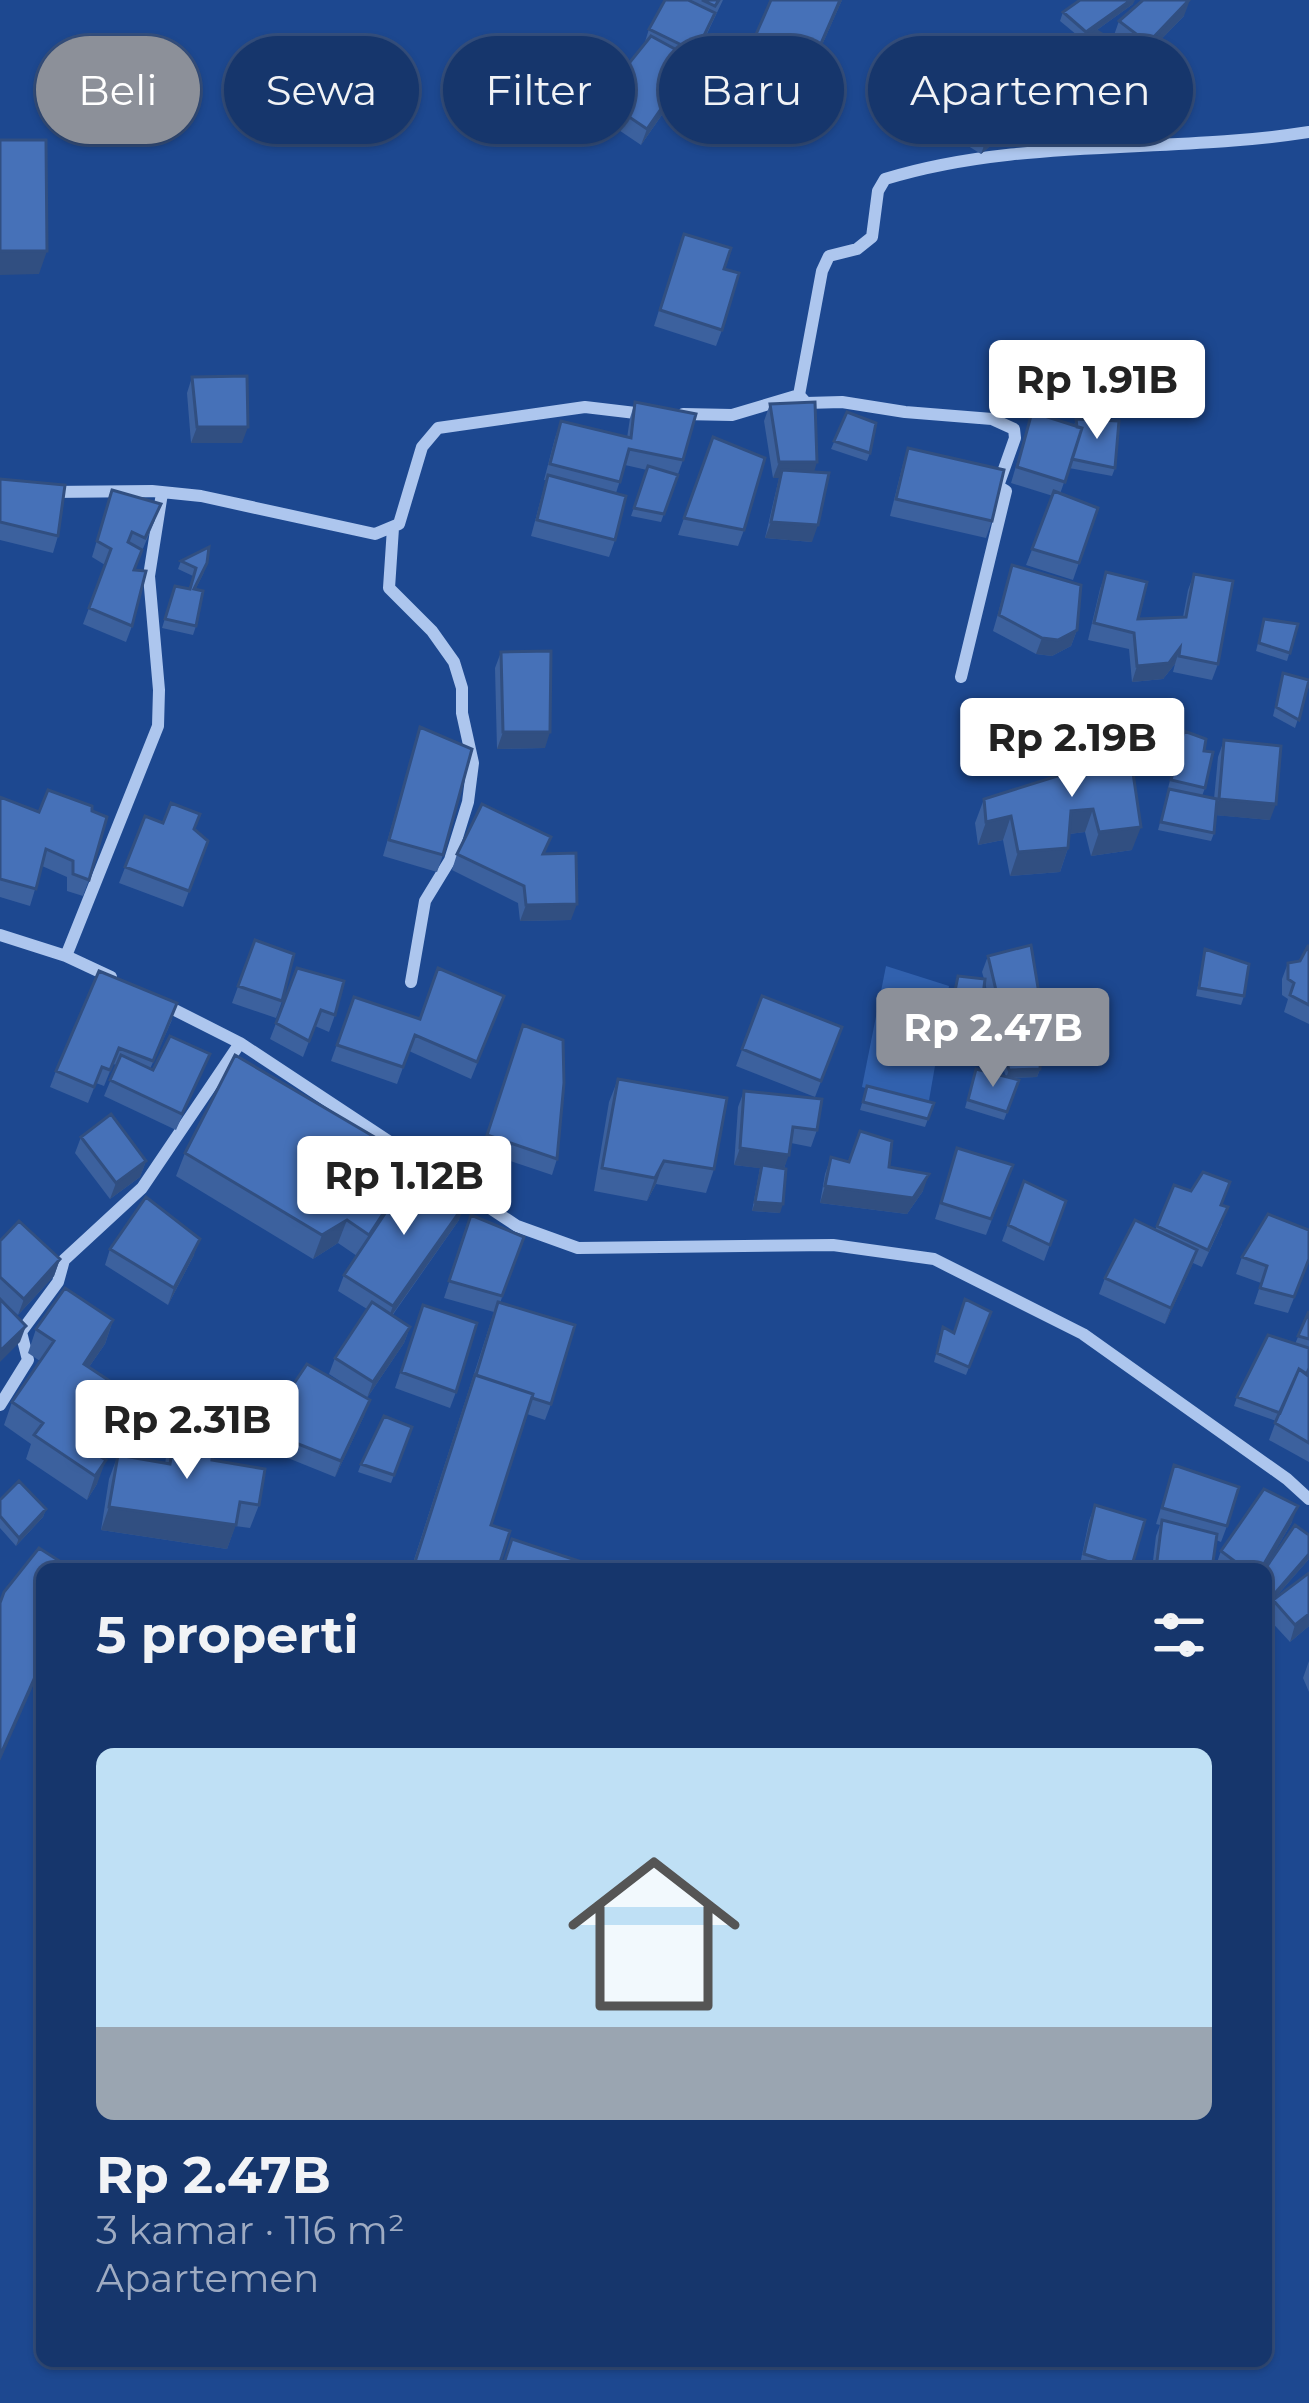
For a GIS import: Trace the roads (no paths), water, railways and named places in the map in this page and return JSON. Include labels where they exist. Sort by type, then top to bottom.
[{"type":"street","points":[[799,395],[822,271],[829,256],[857,249],[872,237],[878,191],[885,179],[997,156],[1251,141],[1309,132]]},
{"type":"street","points":[[43,491],[201,496],[375,534],[399,524],[422,447],[438,428],[586,406],[647,414],[732,415],[799,395]]},
{"type":"street","points":[[799,395],[806,403],[842,402],[992,419],[1014,429],[998,486],[1006,491],[998,531],[961,677]]},
{"type":"street","points":[[66,956],[158,726],[149,576],[162,492]]},
{"type":"street","points":[[393,528],[389,588],[432,631],[454,662],[473,763],[468,802],[450,860],[425,902],[411,982]]},
{"type":"street","points":[[0,935],[66,956],[117,980]]},
{"type":"street","points":[[138,991],[240,1043],[517,1226],[578,1248],[832,1245],[934,1258],[1083,1334],[1309,1499]]},
{"type":"street","points":[[0,1406],[28,1360],[21,1332],[58,1282],[64,1260],[142,1188],[240,1043]]}]
